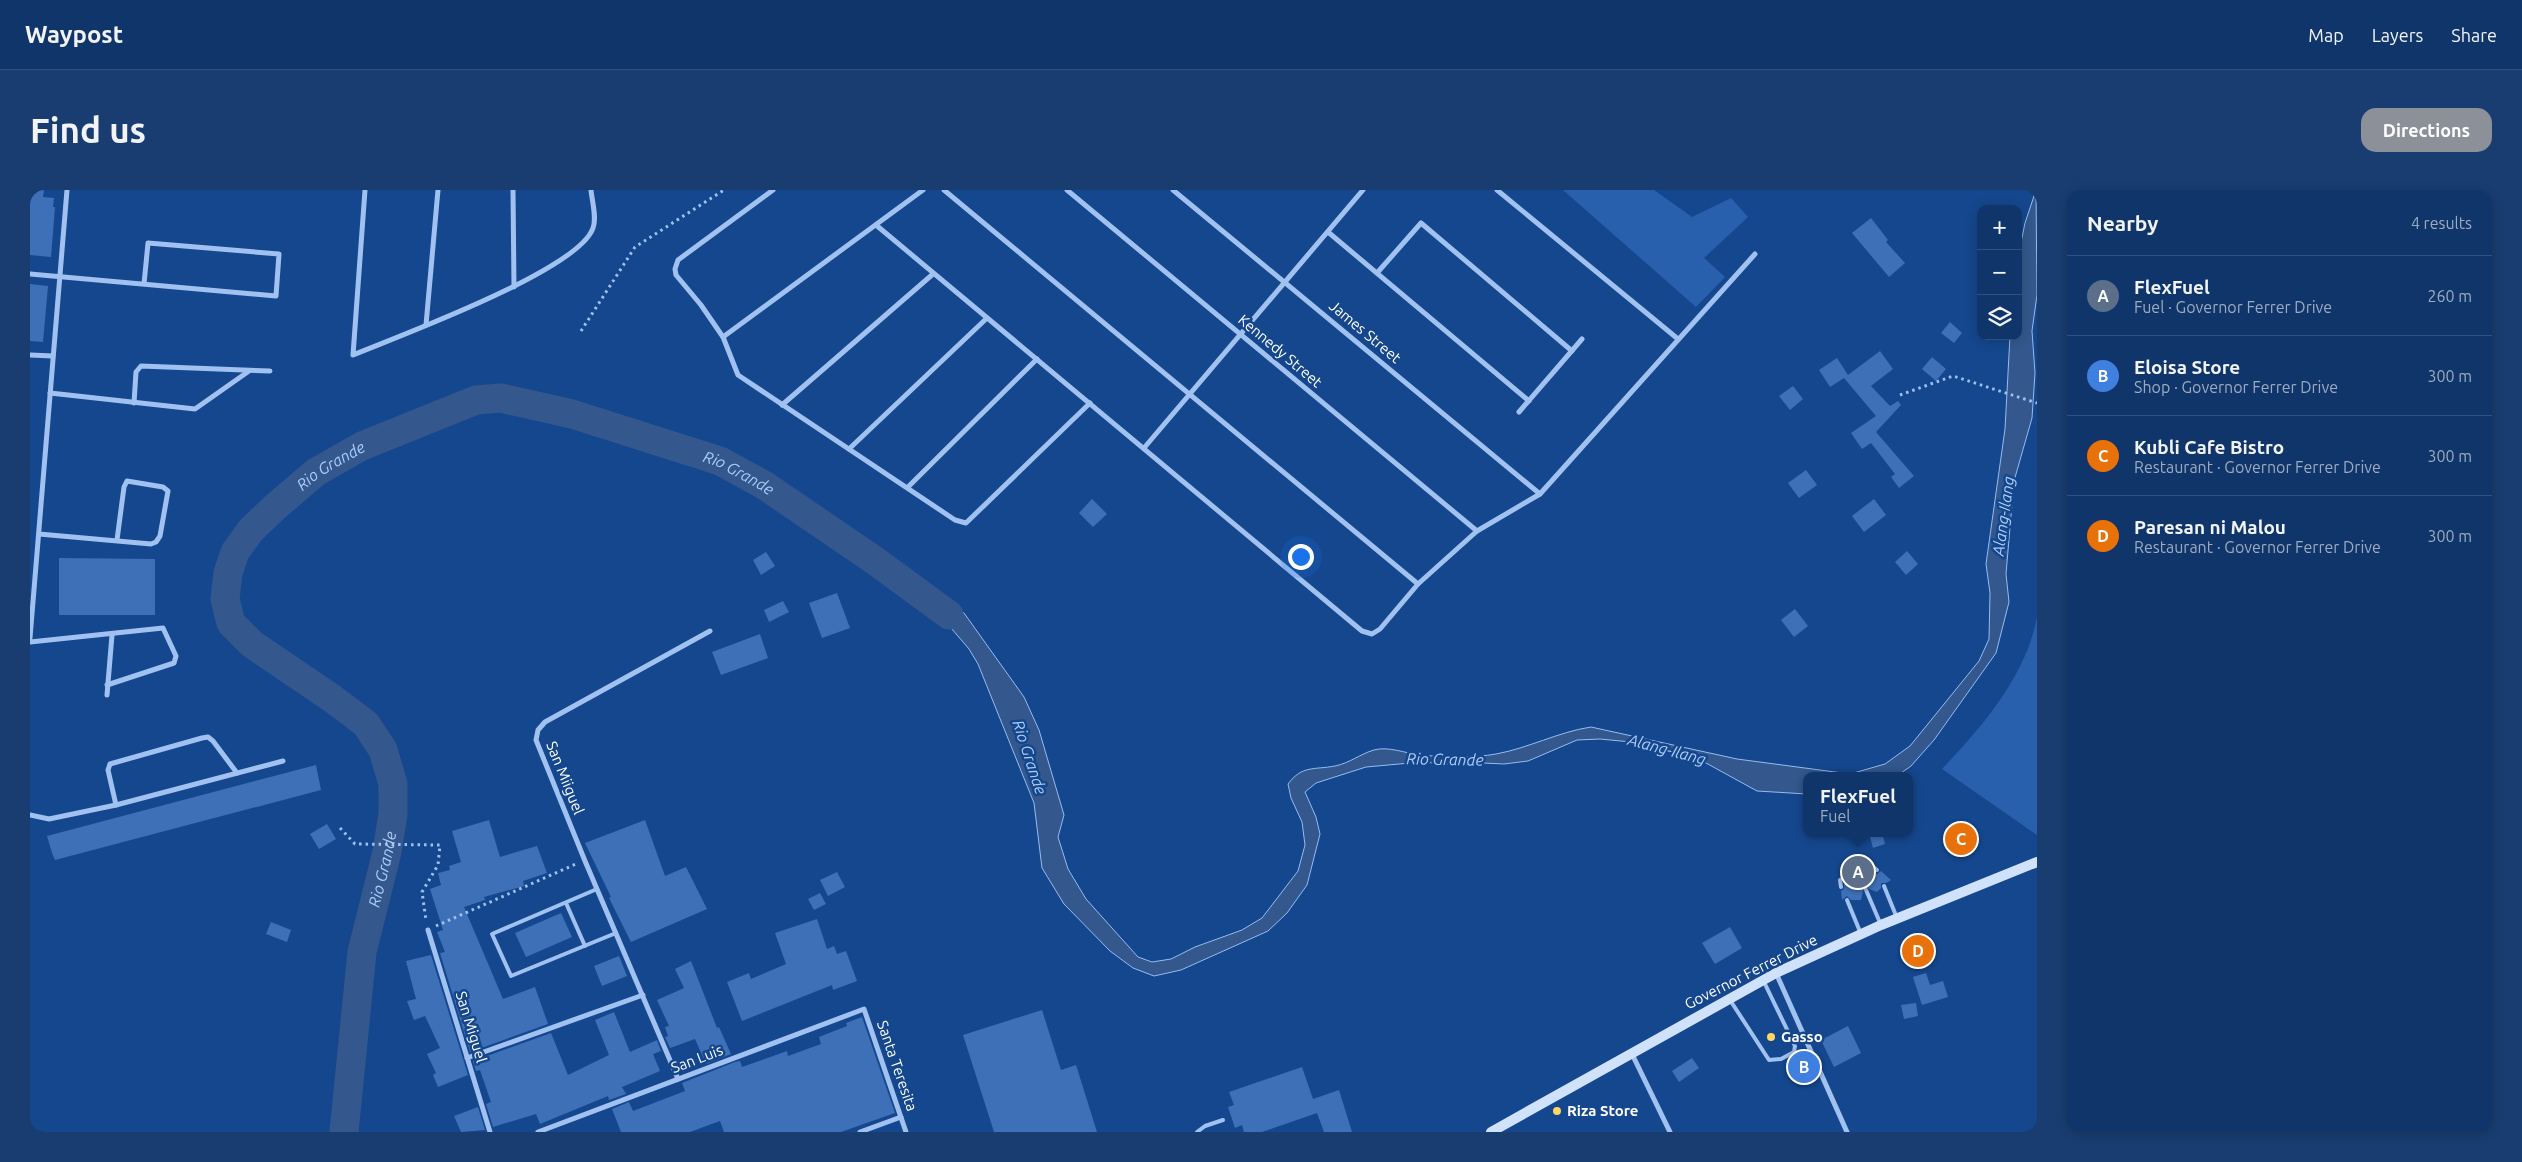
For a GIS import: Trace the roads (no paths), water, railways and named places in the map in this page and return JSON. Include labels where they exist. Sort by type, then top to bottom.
[{"type":"main road","name":"Governor Ferrer Drive","points":[[1491,1132],[1763,980],[1897,918],[2037,862]]},
{"type":"street","points":[[67,190],[30,640],[112,635],[163,628],[176,656],[174,663],[108,685]]},
{"type":"street","points":[[366,190],[353,355],[514,287],[582,246],[594,227],[592,190]]},
{"type":"street","points":[[426,325],[438,190]]},
{"type":"street","points":[[513,190],[514,287]]},
{"type":"street","points":[[772,190],[678,260],[675,269],[676,275],[701,305],[723,337],[738,375],[782,405],[955,520],[966,523],[1090,403]]},
{"type":"street","points":[[723,337],[923,190]]},
{"type":"street","points":[[944,190],[1418,584]]},
{"type":"street","name":"Kennedy Street","points":[[1067,190],[1477,531]]},
{"type":"street","name":"James Street","points":[[1173,190],[1540,494]]},
{"type":"street","points":[[1144,448],[1363,190]]},
{"type":"street","points":[[1497,190],[1678,339]]},
{"type":"street","points":[[1377,273],[1421,223],[1572,351]]},
{"type":"street","points":[[876,225],[1362,631],[1372,634],[1380,629],[1418,584],[1477,531],[1540,494],[1755,254]]},
{"type":"street","points":[[1328,232],[1529,401]]},
{"type":"street","points":[[30,274],[276,296],[279,254],[148,243],[144,284]]},
{"type":"street","points":[[782,405],[933,274]]},
{"type":"street","points":[[849,449],[987,318]]},
{"type":"street","points":[[1519,412],[1582,340]]},
{"type":"street","points":[[30,355],[54,356]]},
{"type":"street","points":[[908,487],[1037,359]]},
{"type":"street","points":[[134,403],[136,372],[141,366],[270,371]]},
{"type":"street","points":[[50,393],[195,409],[250,371]]},
{"type":"street","points":[[39,534],[151,544],[156,542],[160,536],[168,491],[163,487],[127,481],[124,487],[117,540]]},
{"type":"street","name":"San Miiguel","points":[[678,1079],[584,861],[536,740],[538,730],[545,722],[710,631]]},
{"type":"street","points":[[107,695],[112,635]]},
{"type":"street","points":[[116,804],[108,770],[110,764],[202,738],[208,737],[213,741],[237,773]]},
{"type":"street","points":[[30,815],[49,819],[283,762]]},
{"type":"street","name":"San Miguel","points":[[428,930],[490,1132]]},
{"type":"street","points":[[1776,974],[1848,1132]]},
{"type":"street","points":[[467,1058],[643,995]]},
{"type":"street","name":"San Luis","points":[[538,1132],[864,1009]]},
{"type":"street","name":"Santa Teresita","points":[[864,1009],[906,1132]]},
{"type":"street","points":[[1632,1053],[1670,1132]]},
{"type":"street","points":[[860,1132],[901,1117]]},
{"type":"lane","points":[[1841,887],[1842,877],[1871,865],[1877,870]]},
{"type":"lane","points":[[1858,870],[1861,878]]},
{"type":"lane","points":[[1884,886],[1897,918]]},
{"type":"lane","points":[[597,889],[492,934],[511,976],[616,933]]},
{"type":"lane","points":[[1866,890],[1881,925]]},
{"type":"lane","points":[[1847,900],[1860,934]]},
{"type":"lane","points":[[566,903],[585,946]]},
{"type":"lane","points":[[1729,998],[1769,1060],[1781,1059],[1794,1052],[1795,1046],[1763,980]]},
{"type":"lane","points":[[1197,1132],[1205,1126],[1223,1120]]},
{"type":"water","name":"Alang-Ilang","points":[[2036,190],[2037,295],[2032,331],[2035,373],[2032,418],[2014,481],[2006,574],[2009,602],[1996,653],[1934,740],[1911,766],[1903,772],[1857,772],[1885,764],[1910,746],[1979,661],[1989,639],[1990,593],[1986,564],[2005,429],[2010,340],[2022,340],[2022,238]]},
{"type":"water","name":"Alang-Ilang","points":[[926,584],[964,613],[1024,697],[1039,730],[1064,815],[1058,837],[1068,869],[1086,899],[1138,957],[1152,962],[1171,959],[1195,947],[1242,930],[1262,918],[1298,871],[1305,845],[1302,822],[1291,798],[1288,784],[1303,771],[1340,765],[1379,749],[1437,756],[1468,757],[1488,755],[1520,748],[1567,732],[1591,727],[1737,759],[1835,772],[1803,772],[1803,794],[1757,791],[1706,763],[1631,742],[1600,739],[1577,740],[1528,761],[1504,764],[1483,763],[1472,766],[1421,762],[1366,767],[1316,783],[1305,792],[1316,817],[1320,834],[1307,885],[1287,913],[1268,931],[1181,970],[1154,976],[1133,968],[1110,951],[1064,904],[1042,868],[1034,803],[978,664],[969,649],[945,621],[911,599]]},
{"type":"waterway","name":"Rio Grande","points":[[344,1132],[362,952],[387,852],[393,814],[393,784],[383,750],[366,724],[333,699],[252,644],[231,623],[225,599],[228,573],[235,552],[251,530],[316,472],[362,446],[476,400],[501,398],[572,414],[720,461],[764,485],[874,560],[949,615]]},
{"type":"place","name":"Kubli Cafe Bistro","points":[[1961,839]]},
{"type":"place","name":"FlexFuel","points":[[1858,872]]},
{"type":"place","name":"Paresan ni Malou","points":[[1918,951]]},
{"type":"place","name":"Gasso","points":[[1771,1037]]},
{"type":"place","name":"Eloisa Store","points":[[1804,1067]]},
{"type":"place","name":"Riza Store","points":[[1557,1111]]}]
